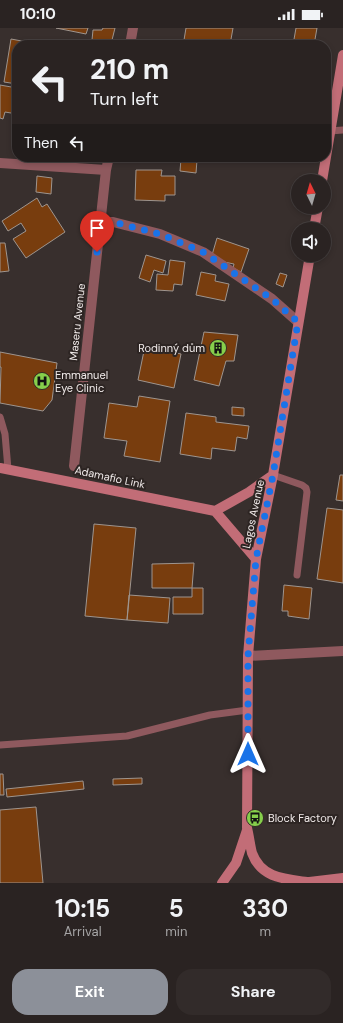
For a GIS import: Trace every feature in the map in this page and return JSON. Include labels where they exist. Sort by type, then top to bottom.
[{"type":"street","points":[[131,40],[134,28]]},
{"type":"street","points":[[331,125],[343,55]]},
{"type":"street","name":"Maseru Avenue","points":[[74,466],[108,162]]},
{"type":"street","points":[[323,174],[325,162]]},
{"type":"street","points":[[0,163],[106,170]]},
{"type":"street","points":[[100,222],[113,222],[160,234],[203,252],[272,299],[298,322]]},
{"type":"street","name":"Lagos Avenue","points":[[309,262],[273,475],[256,559],[248,656],[248,828],[252,854],[263,871],[281,879],[304,882],[343,878]]},
{"type":"street","name":"Adamafio Link","points":[[4,468],[215,511]]},
{"type":"street","points":[[256,559],[215,511],[249,492],[273,475]]},
{"type":"street","points":[[248,656],[343,651]]},
{"type":"street","name":"Lagos Avenue","points":[[222,883],[236,863],[248,828]]},
{"type":"lane","points":[[331,131],[343,130]]},
{"type":"lane","points":[[0,417],[6,434],[4,468]]},
{"type":"lane","points":[[273,475],[302,485],[306,488],[307,492],[296,574]]},
{"type":"lane","points":[[0,745],[127,736],[210,714],[248,710]]},
{"type":"building","points":[[56,28],[88,28],[86,34]]},
{"type":"building","points":[[103,28],[115,28],[112,40],[92,40],[93,30],[102,30]]},
{"type":"building","points":[[186,28],[233,28],[231,40],[184,40]]},
{"type":"building","points":[[296,28],[317,28],[315,40],[294,40]]},
{"type":"building","points":[[11,39],[16,40],[12,40],[12,83],[4,82]]},
{"type":"building","points":[[0,85],[12,87],[12,113],[5,112],[3,119],[0,118]]},
{"type":"building","points":[[181,162],[197,162],[196,173],[180,171]]},
{"type":"building","points":[[136,170],[162,170],[161,176],[175,176],[175,195],[165,195],[165,201],[135,200]]},
{"type":"building","points":[[37,176],[52,178],[51,194],[36,192]]},
{"type":"building","points":[[37,198],[42,207],[47,204],[65,232],[26,258],[13,239],[26,231],[21,223],[8,231],[2,221]]},
{"type":"building","points":[[217,238],[249,249],[241,272],[233,268],[234,264],[224,262],[212,255]]},
{"type":"building","points":[[0,243],[5,243],[9,271],[0,272]]},
{"type":"building","points":[[146,255],[166,261],[163,273],[154,270],[150,282],[139,278]]},
{"type":"building","points":[[170,260],[185,262],[182,285],[174,284],[173,291],[156,290],[157,274],[168,275]]},
{"type":"building","points":[[201,272],[216,275],[215,281],[229,284],[225,301],[196,295]]},
{"type":"building","points":[[280,273],[287,275],[283,287],[276,284]]},
{"type":"building","name":"Rodinný dům","points":[[204,332],[238,335],[234,361],[226,361],[219,386],[194,380]]},
{"type":"building","points":[[145,346],[181,354],[174,388],[138,380]]},
{"type":"building","points":[[0,352],[57,363],[52,400],[43,411],[0,403]]},
{"type":"building","points":[[139,396],[170,401],[160,462],[124,456],[127,441],[104,438],[109,403],[137,407]]},
{"type":"building","points":[[232,407],[244,408],[244,416],[232,415]]},
{"type":"building","points":[[186,413],[216,417],[216,422],[249,426],[247,439],[237,437],[235,451],[212,448],[211,459],[180,454]]},
{"type":"building","points":[[340,475],[343,475],[343,501],[336,500]]},
{"type":"building","points":[[327,508],[343,510],[343,583],[317,579]]},
{"type":"building","points":[[94,524],[136,528],[127,620],[85,616]]},
{"type":"building","points":[[194,563],[192,588],[152,588],[152,564]]},
{"type":"building","points":[[284,585],[312,588],[309,619],[288,616],[288,611],[282,611]]},
{"type":"building","points":[[192,588],[203,588],[203,614],[173,614],[173,597],[192,597]]},
{"type":"building","points":[[129,595],[170,598],[168,623],[127,620]]},
{"type":"building","points":[[0,774],[3,774],[4,795],[0,795]]},
{"type":"building","points":[[142,778],[142,784],[113,785],[113,779]]},
{"type":"building","points":[[83,781],[84,789],[7,797],[6,789]]},
{"type":"building","points":[[36,807],[43,883],[0,883],[0,810]]},
{"type":"place","name":"Rodinný dům","points":[[218,348]]},
{"type":"place","name":"Emmanuel Eye Clinic","points":[[42,381]]},
{"type":"place","name":"Block Factory","points":[[255,818]]},
{"type":"route","points":[[97,252],[100,222],[113,222],[160,234],[203,252],[272,299],[298,322],[273,475],[256,559],[248,656],[248,754]]}]
